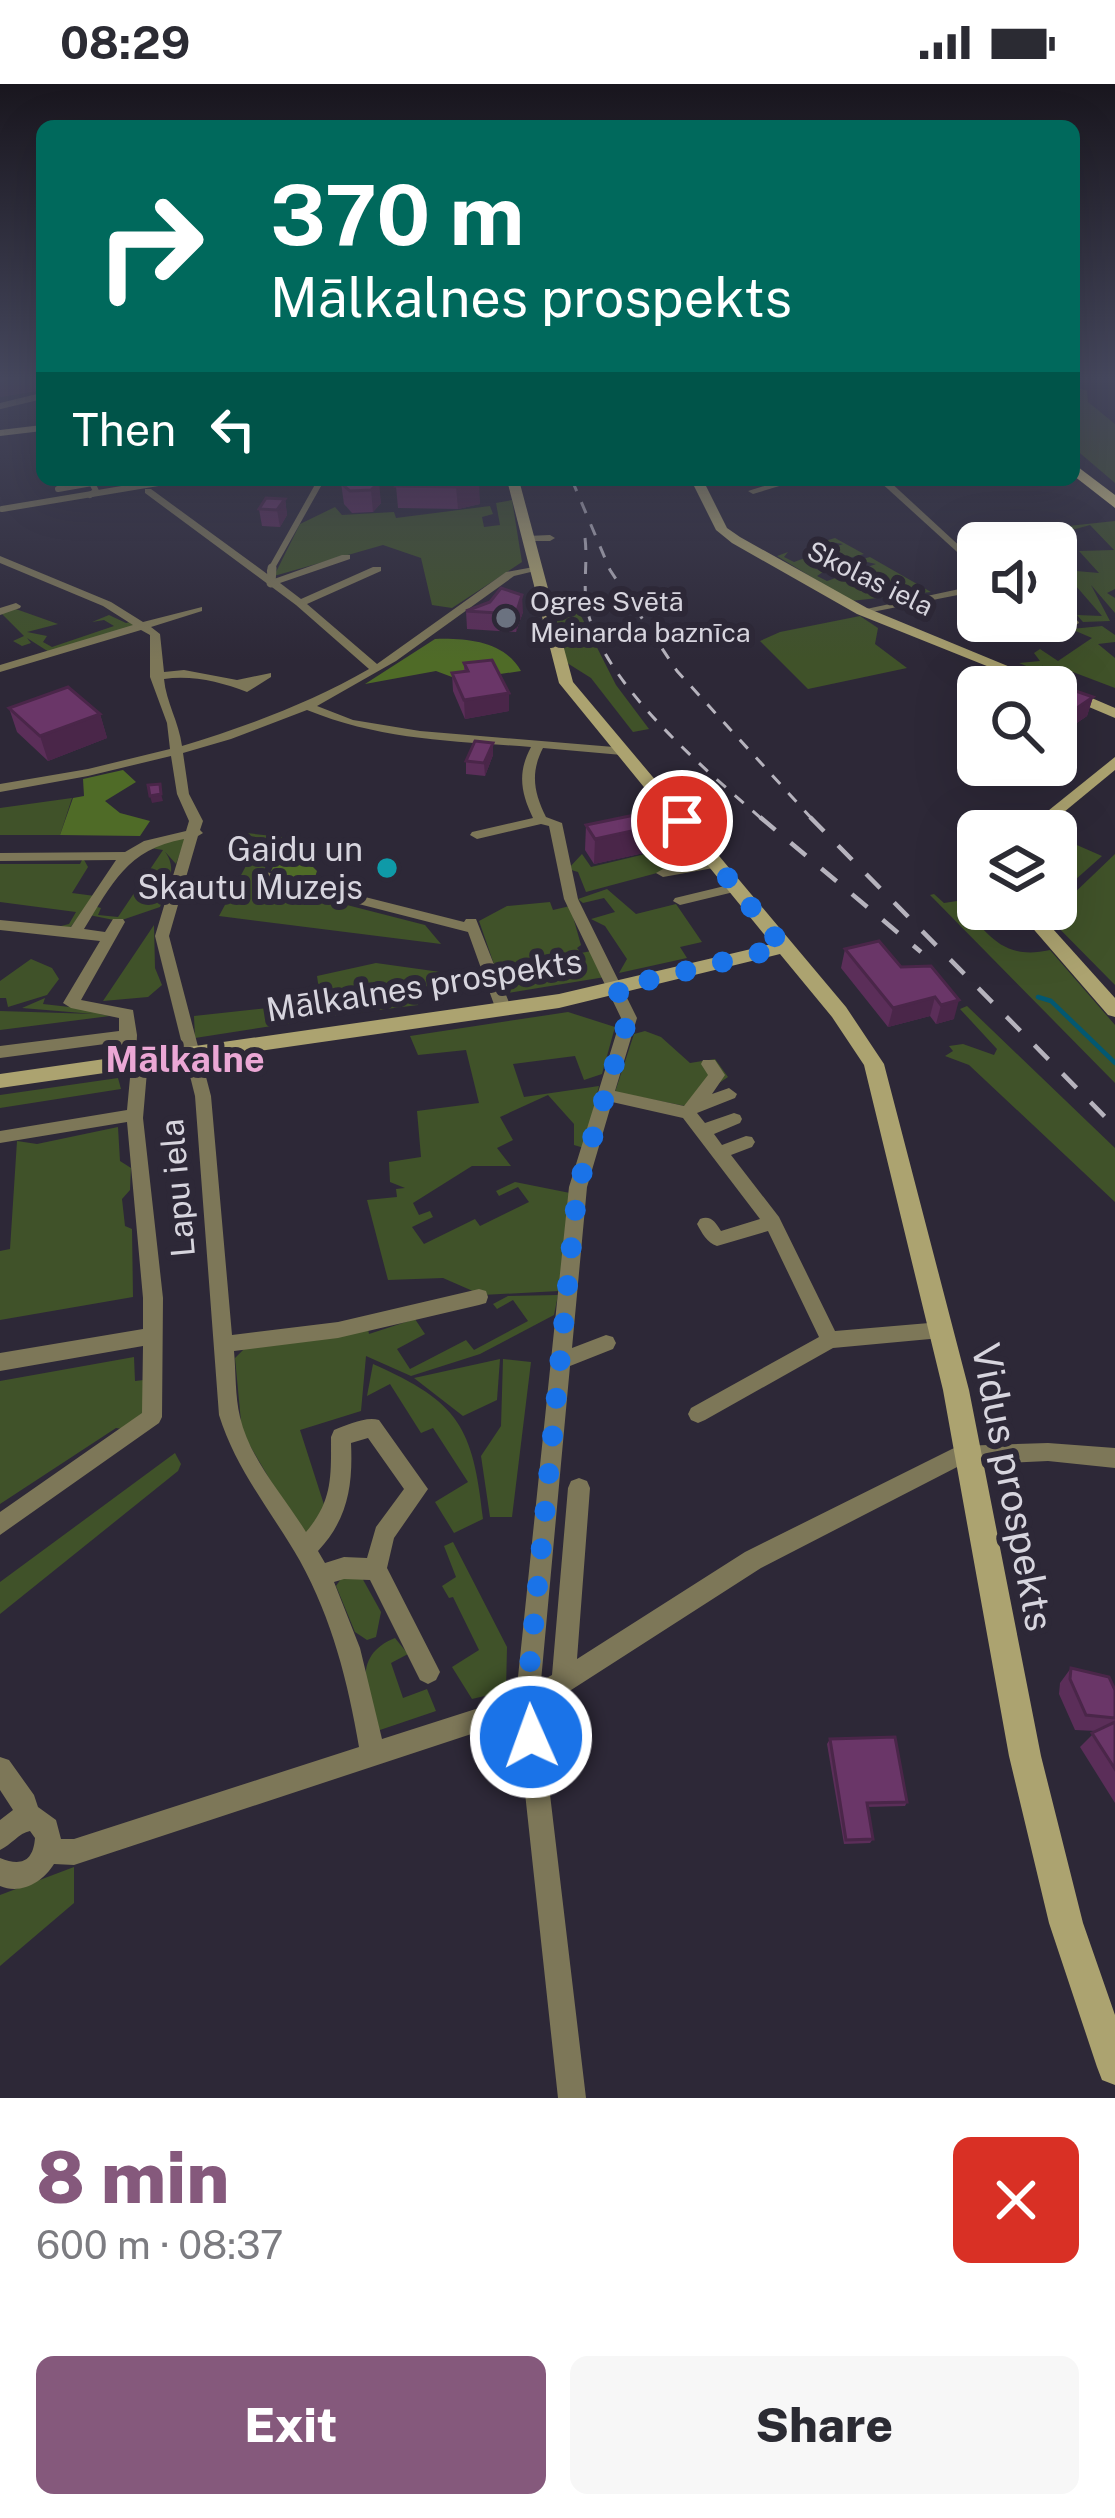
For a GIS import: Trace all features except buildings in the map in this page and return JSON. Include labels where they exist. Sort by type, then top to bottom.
[{"type":"highway","points":[[1103,485],[1115,503]]},
{"type":"main road","name":"Vidus prospekts","points":[[514,486],[566,683],[862,1040],[874,1064],[970,1452],[1025,1756],[1066,1923],[1115,2067]]},
{"type":"main road","name":"Skolas iela","points":[[700,486],[726,533],[862,611],[987,666]]},
{"type":"main road","name":"Skolas iela","points":[[1077,697],[1115,712]]},
{"type":"main road","points":[[1057,810],[1115,762]]},
{"type":"main road","points":[[1044,930],[1115,1010]]},
{"type":"main road","name":"Mālkalnes prospekts","points":[[0,1081],[504,1010],[783,947]]},
{"type":"street","points":[[58,489],[75,486]]},
{"type":"street","points":[[89,495],[96,491],[94,486]]},
{"type":"street","points":[[2,509],[153,486]]},
{"type":"street","points":[[271,583],[269,573],[318,486]]},
{"type":"street","points":[[753,491],[772,486]]},
{"type":"street","points":[[890,486],[957,548]]},
{"type":"street","points":[[145,488],[300,603],[376,669]]},
{"type":"street","points":[[527,539],[550,538]]},
{"type":"street","points":[[271,583],[342,558],[373,572],[300,603]]},
{"type":"street","points":[[4,561],[149,625],[155,634],[156,677],[196,833],[139,846],[123,856],[75,932]]},
{"type":"street","points":[[0,788],[115,767],[307,706],[376,669],[510,574],[535,568]]},
{"type":"street","points":[[862,611],[957,592]]},
{"type":"street","points":[[0,612],[16,606]]},
{"type":"street","points":[[0,656],[6,668],[198,609]]},
{"type":"street","points":[[156,677],[184,673],[237,684]]},
{"type":"street","points":[[307,706],[374,728],[622,751]]},
{"type":"street","points":[[538,746],[525,772],[529,797],[541,820]]},
{"type":"street","points":[[476,835],[541,820],[559,827],[563,877],[628,1018],[578,1187],[527,1704],[572,2098]]},
{"type":"street","points":[[664,827],[682,821]]},
{"type":"street","name":"Lapu iela","points":[[196,833],[161,936],[202,1096],[234,1437],[305,1549],[349,1635],[372,1752]]},
{"type":"street","points":[[0,857],[123,856]]},
{"type":"street","points":[[663,873],[714,864]]},
{"type":"street","points":[[266,876],[470,925],[504,1010]]},
{"type":"street","points":[[680,901],[734,888]]},
{"type":"street","points":[[0,1525],[152,1417],[152,1336],[135,1115],[141,1102],[127,1014],[70,1003],[118,922]]},
{"type":"street","points":[[0,925],[110,938]]},
{"type":"street","points":[[0,1052],[129,1035]]},
{"type":"street","points":[[694,1109],[717,1075],[710,1064]]},
{"type":"street","points":[[605,1095],[694,1109],[729,1094]]},
{"type":"street","points":[[694,1109],[703,1131],[773,1222],[830,1340]]},
{"type":"street","points":[[0,1137],[135,1115]]},
{"type":"street","points":[[703,1131],[734,1119]]},
{"type":"street","points":[[721,1152],[746,1142]]},
{"type":"street","points":[[706,1224],[717,1239],[773,1222]]},
{"type":"street","points":[[224,1345],[338,1330],[479,1297]]},
{"type":"street","points":[[698,1414],[830,1340],[941,1330]]},
{"type":"street","points":[[0,1363],[152,1336]]},
{"type":"street","points":[[560,1361],[606,1343]]},
{"type":"street","points":[[305,1549],[334,1521],[342,1488],[341,1437],[372,1427],[417,1489],[384,1534],[376,1568],[428,1672]]},
{"type":"street","points":[[1,1872],[28,1874],[61,1852],[527,1704],[753,1560],[970,1452],[1115,1458]]},
{"type":"street","points":[[563,1682],[579,1488]]},
{"type":"street","points":[[320,1576],[344,1568],[376,1568]]},
{"type":"street","points":[[0,1769],[25,1804],[27,1818]]},
{"type":"street","points":[[27,1818],[47,1828],[61,1852]]},
{"type":"street","points":[[0,1837],[27,1818]]},
{"type":"green space","points":[[512,500],[522,562],[452,608],[432,605],[421,558],[383,545],[274,576],[300,524],[335,507],[342,515],[394,512],[396,518],[490,506],[493,514],[482,517],[484,527],[500,525],[496,503]]},
{"type":"green space","points":[[1115,521],[1115,589],[1107,593],[1115,598],[1115,613],[1091,585],[1110,621],[1083,622],[1077,615],[1102,616],[1077,587],[1077,571],[1099,573],[1079,551],[1114,550],[1090,525],[1077,525]]},
{"type":"green space","points":[[835,538],[864,554],[814,568],[823,572],[817,576],[827,581],[876,564],[858,560],[870,557],[931,592],[851,601],[777,556],[788,552],[784,557],[794,562],[843,544],[825,541]]},
{"type":"green space","points":[[13,608],[58,624],[27,632],[47,636],[43,642],[52,647],[114,626],[104,620],[92,622],[109,615],[126,623],[139,620],[134,627],[49,652],[27,638],[31,643],[22,646],[13,641],[24,636],[1,613]]},
{"type":"green space","points":[[577,608],[616,685],[649,729],[633,732],[591,678],[564,661],[553,616]]},
{"type":"green space","points":[[860,616],[878,628],[875,644],[907,668],[808,689],[760,641],[780,632]]},
{"type":"green space","points":[[1102,626],[1115,635],[1115,642],[1098,644],[1115,658],[1115,688],[1077,674],[1077,666],[1019,663],[1040,661],[1034,653],[1040,649],[1058,661],[1092,638],[1077,628]]},
{"type":"green space","points":[[435,639],[496,648],[521,671],[460,680],[436,671],[365,684]]},
{"type":"green space","points":[[123,770],[136,782],[105,801],[120,813],[150,821],[140,836],[60,835],[73,798],[84,796],[83,779]]},
{"type":"green space","points":[[72,798],[60,835],[0,835],[0,808]]},
{"type":"green space","points":[[237,832],[282,837],[268,857],[261,883],[425,925],[441,944],[219,916],[261,838],[244,835],[231,841]]},
{"type":"green space","points":[[293,836],[312,844],[305,859],[317,871],[313,883],[271,871],[284,843]]},
{"type":"green space","points":[[186,837],[176,864],[160,846],[166,853],[170,860],[171,868],[160,907],[119,921],[89,915],[94,906],[101,908],[98,915],[118,917],[163,850],[144,847]]},
{"type":"green space","points":[[1077,845],[1102,856],[1077,878]]},
{"type":"green space","points":[[658,851],[672,869],[586,892],[578,872],[568,869],[582,854],[591,867]]},
{"type":"green space","points":[[1115,854],[1115,985],[1061,930],[1077,930],[1077,890]]},
{"type":"green space","points":[[83,858],[88,867],[72,893],[95,896],[69,929],[53,928],[69,924],[76,912],[0,902],[0,864],[80,864]]},
{"type":"green space","points":[[607,889],[636,914],[676,904],[702,942],[680,947],[687,958],[619,973],[627,959],[605,926],[591,919],[615,912],[604,898],[583,903],[578,899]]},
{"type":"green space","points":[[930,895],[944,903],[957,901],[957,922]]},
{"type":"green space","points":[[550,902],[553,910],[570,906],[581,945],[577,948],[581,953],[591,951],[605,977],[508,993],[508,984],[532,982],[515,980],[507,968],[496,970],[479,921],[507,906]]},
{"type":"green space","points":[[154,925],[155,968],[162,985],[148,997],[103,1001]]},
{"type":"green space","points":[[964,930],[984,930],[1007,948],[1019,951],[1050,950],[1115,1025],[1115,1083]]},
{"type":"green space","points":[[31,959],[52,968],[59,979],[47,995],[8,1007],[6,998],[0,998],[0,981]]},
{"type":"green space","points":[[376,963],[469,976],[433,980],[433,985],[422,987],[418,1005],[323,1017],[317,976]]},
{"type":"green space","points":[[45,998],[43,1004],[105,1011],[100,1014],[110,1016],[0,1030],[0,1011],[94,1014],[22,1008]]},
{"type":"green space","points":[[296,1005],[298,1022],[195,1038],[194,1016]]},
{"type":"green space","points":[[967,1006],[1115,1148],[1115,1202],[969,1065],[945,1056],[953,1051],[949,1046],[963,1044],[994,1055],[997,1049],[960,1009]]},
{"type":"green space","points":[[568,1012],[615,1027],[602,1074],[584,1080],[575,1056],[513,1064],[524,1097],[599,1086],[584,1148],[574,1145],[574,1124],[548,1095],[500,1117],[513,1140],[497,1148],[511,1166],[472,1166],[413,1203],[419,1215],[430,1211],[433,1217],[412,1227],[424,1244],[475,1219],[480,1226],[529,1202],[518,1187],[499,1196],[496,1191],[515,1182],[570,1193],[559,1291],[482,1295],[443,1278],[388,1280],[367,1200],[397,1197],[396,1189],[405,1188],[390,1182],[389,1162],[421,1157],[417,1111],[479,1103],[466,1050],[418,1055],[410,1036]]},
{"type":"green space","points":[[645,1031],[661,1037],[690,1063],[715,1059],[728,1077],[685,1106],[615,1092],[634,1034]]},
{"type":"green space","points":[[118,1078],[121,1089],[0,1108],[0,1095]]},
{"type":"green space","points":[[118,1127],[120,1161],[131,1168],[130,1190],[122,1199],[125,1226],[132,1229],[133,1297],[0,1320],[0,1251],[10,1249],[17,1141],[37,1144]]},
{"type":"green space","points":[[558,1295],[554,1315],[480,1354],[411,1376],[366,1356],[361,1411],[300,1430],[328,1517],[307,1543],[242,1432],[235,1358],[244,1349],[368,1329],[369,1334],[415,1319],[425,1334],[397,1349],[410,1369],[466,1340],[474,1350],[528,1321],[513,1300],[497,1309],[493,1304],[508,1296]]},
{"type":"green space","points":[[134,1357],[135,1381],[144,1380],[147,1409],[129,1430],[116,1428],[0,1504],[0,1381]]},
{"type":"green space","points":[[500,1359],[497,1400],[463,1416],[414,1378]]},
{"type":"green space","points":[[503,1359],[531,1362],[512,1517],[490,1517],[481,1456],[501,1426]]},
{"type":"green space","points":[[373,1364],[425,1391],[457,1421],[474,1461],[483,1519],[454,1533],[435,1502],[468,1482],[433,1428],[421,1433],[390,1384],[367,1396]]},
{"type":"green space","points":[[175,1453],[181,1464],[178,1471],[0,1614],[0,1582]]},
{"type":"green space","points":[[453,1542],[507,1647],[506,1691],[472,1699],[452,1667],[479,1650],[453,1597],[442,1586],[456,1577],[444,1546]]},
{"type":"green space","points":[[343,1576],[361,1576],[381,1612],[376,1637],[367,1640],[355,1632],[336,1586]]},
{"type":"green space","points":[[395,1638],[408,1654],[391,1663],[403,1698],[427,1689],[436,1711],[377,1731],[366,1690],[367,1666],[381,1646]]},
{"type":"green space","points":[[74,1867],[74,1903],[0,1966],[0,1895]]},
{"type":"waterway","points":[[1038,997],[1051,1001],[1115,1063]]},
{"type":"railway","points":[[575,486],[610,570],[677,671],[813,820]]},
{"type":"railway","points":[[585,538],[588,613],[615,670],[662,726],[763,820]]},
{"type":"railway","points":[[760,817],[921,952]]},
{"type":"railway","points":[[810,817],[1115,1127]]},
{"type":"place","name":"Ogres Svētā Meinarda baznīca","points":[[506,618]]},
{"type":"place","name":"Gaidu un Skautu Muzejs","points":[[387,868]]},
{"type":"district","name":"Mālkalne","points":[[185,1059]]},
{"type":"route","points":[[531,1737],[528,1682],[573,1230],[578,1187],[628,1018],[617,988],[783,947],[682,821]]}]
